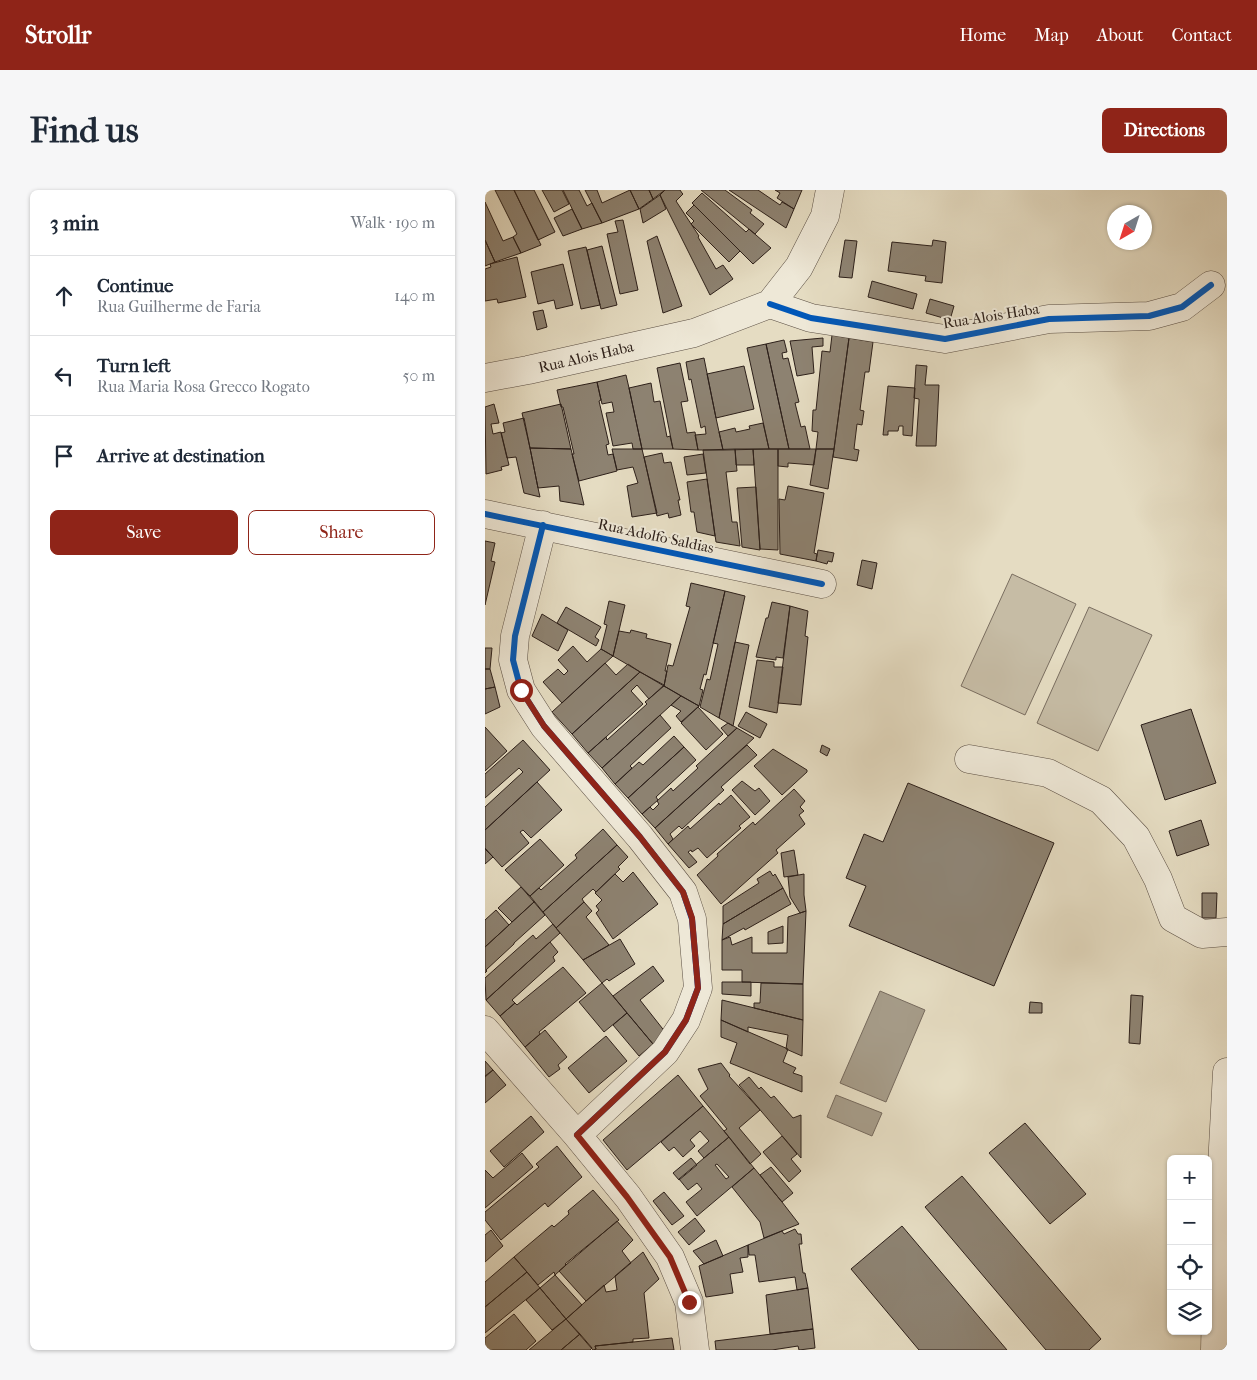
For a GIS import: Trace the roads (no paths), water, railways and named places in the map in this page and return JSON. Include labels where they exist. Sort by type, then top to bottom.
[{"type":"street","points":[[770,304],[799,267],[825,216],[830,190]]},
{"type":"street","name":"Rua Alois Haba","points":[[485,378],[694,333],[770,304],[811,318],[945,338],[1049,319],[1149,316],[1182,307],[1211,285]]},
{"type":"street","name":"Rua Adolfo Saldias","points":[[485,514],[822,584]]},
{"type":"street","points":[[543,525],[515,636],[513,660],[521,690],[544,726],[640,837],[683,892],[692,918],[698,988],[686,1020],[665,1052],[577,1135]]},
{"type":"street","points":[[969,759],[1048,773],[1101,800],[1136,836],[1158,879],[1173,918],[1202,934],[1227,932]]},
{"type":"street","points":[[485,1030],[577,1135],[627,1197],[670,1257],[689,1302],[695,1350]]},
{"type":"street","points":[[1215,1350],[1217,1261],[1227,1072]]}]
